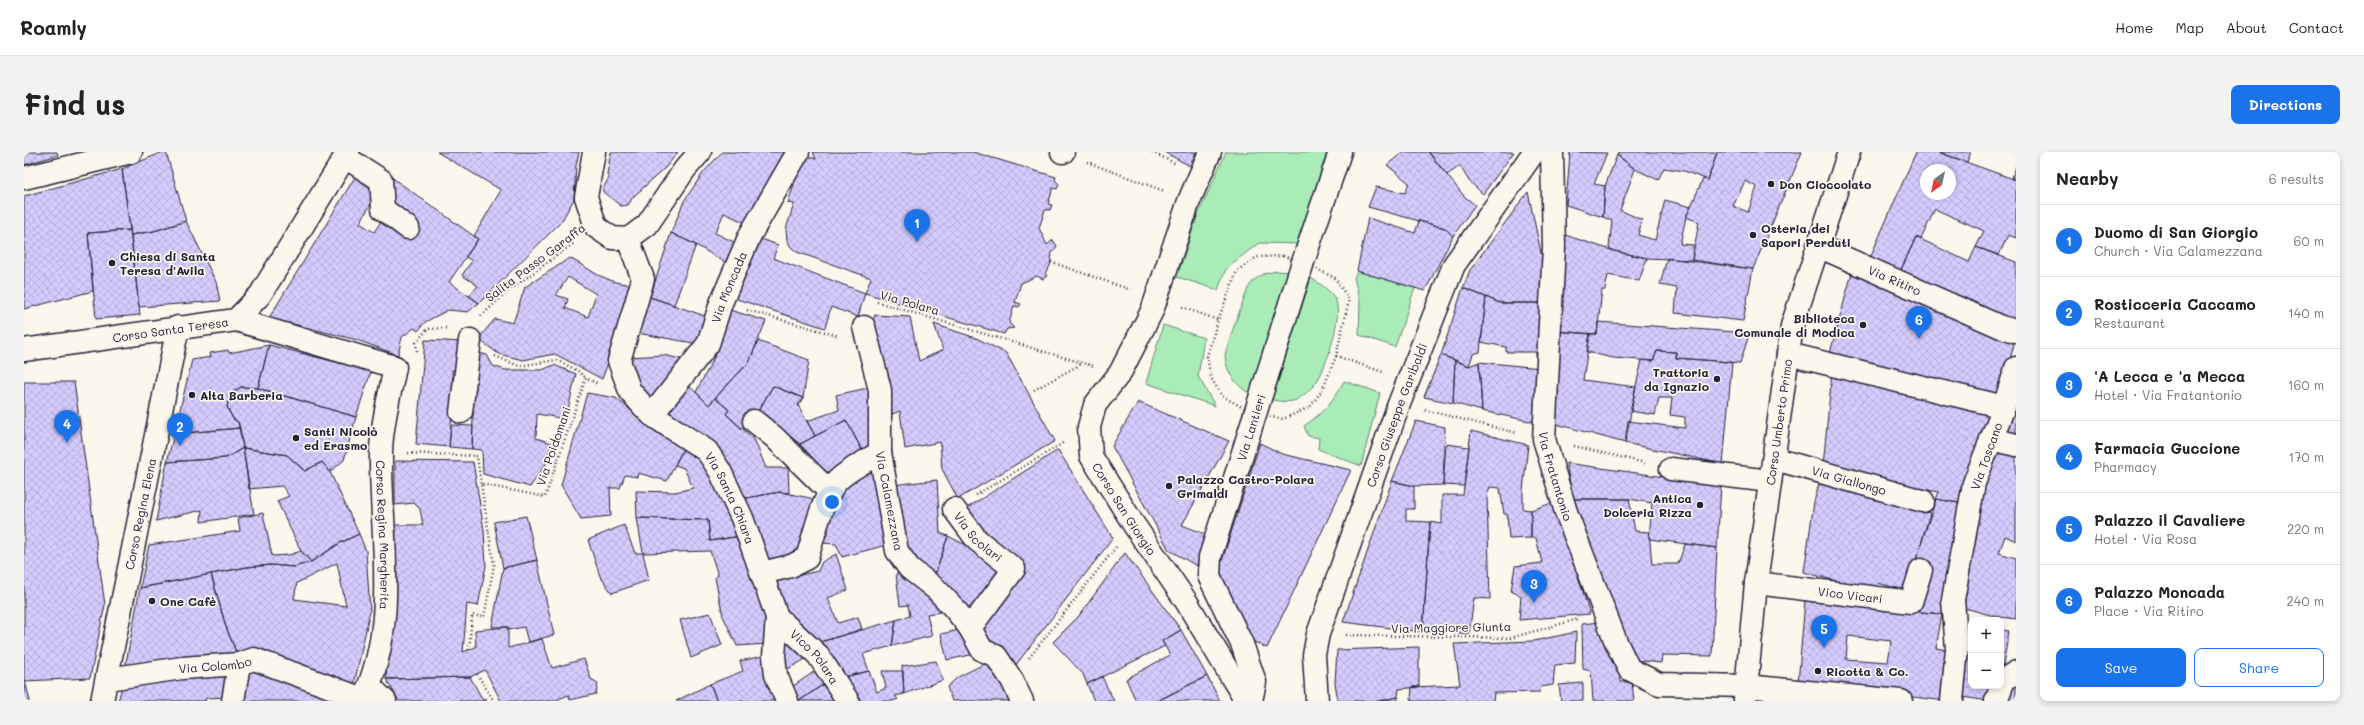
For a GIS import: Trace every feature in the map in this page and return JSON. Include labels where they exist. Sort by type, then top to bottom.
[{"type":"street","points":[[24,178],[70,158],[131,152]]},
{"type":"street","points":[[594,152],[586,198],[596,227],[612,238],[628,239],[647,225],[685,169],[700,152]]},
{"type":"street","name":"Via Moncada","points":[[652,415],[708,344],[721,302],[750,235],[798,152]]},
{"type":"street","name":"Corso San Giorgio","points":[[1210,152],[1189,201],[1152,311],[1120,373],[1095,404],[1089,427],[1091,456],[1134,525],[1186,600],[1246,701]]},
{"type":"street","name":"Via Lantieri","points":[[1251,701],[1255,682],[1242,644],[1209,576],[1210,557],[1303,262],[1340,152]]},
{"type":"street","name":"Corso Giuseppe Garibaldi","points":[[1317,701],[1314,655],[1318,634],[1401,397],[1454,264],[1534,152]]},
{"type":"street","name":"Via Fratantonio","points":[[1552,152],[1554,247],[1544,439],[1566,512],[1616,642],[1629,669],[1659,684],[1745,694],[1901,701]]},
{"type":"street","name":"Corso Umberto Primo","points":[[1745,694],[1756,583],[1770,480],[1775,459],[1792,326],[1849,152]]},
{"type":"street","points":[[346,155],[381,180],[383,209],[408,228]]},
{"type":"street","name":"Corso Santa Teresa","points":[[24,350],[236,320],[260,295],[346,155]]},
{"type":"street","points":[[619,361],[643,279],[628,239]]},
{"type":"street","name":"Via Ritiro","points":[[1818,246],[2001,328],[2016,331]]},
{"type":"street","name":"Corso Regina Margherita","points":[[236,320],[395,367],[381,452],[386,606],[380,653],[370,697]]},
{"type":"street","name":"Corso Regina Elena","points":[[102,701],[108,679],[178,327]]},
{"type":"street","name":"Via Calamezzana","points":[[864,327],[880,390],[880,452],[897,551],[908,568],[936,589],[970,628],[982,650],[996,656],[1012,680],[1022,701]]},
{"type":"street","points":[[461,412],[469,334]]},
{"type":"street","name":"Via Toscano","points":[[1788,354],[2004,408],[1974,483],[1953,600],[1957,649],[1952,701]]},
{"type":"street","name":"Via Santa Chiara","points":[[619,361],[630,391],[652,415],[707,451],[720,471],[742,518],[777,617],[774,656],[776,675],[788,701]]},
{"type":"street","points":[[2004,408],[2016,368]]},
{"type":"street","points":[[754,421],[774,437],[830,492]]},
{"type":"street","points":[[1991,439],[2016,445]]},
{"type":"street","points":[[762,573],[791,566],[807,558],[830,492],[838,480],[880,452]]},
{"type":"street","name":"Via Giallongo","points":[[1775,459],[1923,501]]},
{"type":"street","points":[[1671,469],[1770,480]]},
{"type":"street","name":"Via Scolari","points":[[954,509],[977,540],[1014,570],[970,628]]},
{"type":"street","name":"Vico Vicari","points":[[1756,583],[1911,602],[1921,570]]},
{"type":"street","name":"Vico Polara","points":[[777,617],[818,655],[848,701]]},
{"type":"street","name":"Via Colombo","points":[[108,679],[182,668],[239,664],[254,659],[370,697]]},
{"type":"street","points":[[233,701],[239,664]]},
{"type":"street","points":[[1996,701],[2004,680],[2016,672]]},
{"type":"path","points":[[1063,152],[1189,201]]},
{"type":"path","name":"Salita Passo Garaffa","points":[[469,334],[507,292],[596,227]]},
{"type":"path","points":[[1178,305],[1218,320],[1236,271],[1257,258],[1283,256],[1303,262],[1335,278],[1349,300],[1336,356],[1390,375]]},
{"type":"path","points":[[1051,262],[1156,298]]},
{"type":"path","name":"Via Polara","points":[[721,302],[857,341],[864,327],[873,301],[1120,373]]},
{"type":"path","points":[[418,356],[416,344],[427,329],[469,334],[500,360],[519,366],[556,360],[577,370],[586,378],[608,389],[619,361]]},
{"type":"path","points":[[1034,390],[1083,363]]},
{"type":"path","name":"Via Poidomani","points":[[481,484],[545,497],[586,378]]},
{"type":"path","name":"Via Scolari","points":[[954,509],[1089,427]]},
{"type":"path","points":[[381,452],[477,456],[494,565],[484,617],[472,615],[469,650]]},
{"type":"path","points":[[1012,680],[1134,525]]},
{"type":"path","name":"Via Maggiore Giunta","points":[[1318,634],[1373,637],[1510,638],[1574,620],[1606,615]]},
{"type":"path","points":[[477,674],[494,701]]},
{"type":"green space","points":[[1226,152],[1327,152],[1298,244],[1259,243],[1234,262],[1225,271],[1218,290],[1177,277],[1197,217]]},
{"type":"green space","points":[[1278,271],[1289,272],[1250,394],[1236,383],[1230,374],[1226,363],[1226,352],[1248,288],[1260,276]]},
{"type":"green space","points":[[1357,271],[1415,288],[1395,347],[1359,335],[1360,301],[1354,278]]},
{"type":"green space","points":[[1311,278],[1329,291],[1336,301],[1336,328],[1327,360],[1320,376],[1307,393],[1293,401],[1284,402],[1272,400]]},
{"type":"green space","points":[[1163,325],[1204,338],[1198,376],[1215,406],[1146,383]]},
{"type":"green space","points":[[1344,381],[1380,393],[1361,466],[1318,449],[1319,438],[1308,436],[1304,426],[1327,406]]},
{"type":"building","points":[[24,152],[57,152],[58,155],[24,165]]},
{"type":"building","points":[[166,152],[186,221],[154,231],[131,235],[122,169]]},
{"type":"building","points":[[437,152],[579,152],[576,165],[574,199],[561,222],[479,303],[469,296],[478,286],[462,275],[472,261],[466,257],[478,239],[474,236],[501,190]]},
{"type":"building","points":[[611,152],[678,152],[666,167],[633,197],[628,205],[621,206],[603,192],[603,188],[609,178],[607,174]]},
{"type":"building","points":[[722,152],[788,152],[750,225],[724,213],[715,233],[738,244],[728,264],[696,245],[671,233],[684,201],[703,173]]},
{"type":"building","points":[[813,152],[973,152],[1056,177],[1055,180],[1059,184],[1057,189],[1053,188],[1048,204],[1052,205],[1050,210],[1045,210],[1039,228],[1047,245],[1053,240],[1057,246],[1052,253],[1050,266],[1045,273],[1047,276],[1043,279],[1037,276],[1021,283],[1015,302],[1021,304],[1019,307],[1014,306],[1009,323],[1014,328],[1007,329],[1004,334],[865,293],[871,278],[797,252],[791,247],[787,240],[786,229],[794,204],[788,203],[803,155],[816,159]]},
{"type":"building","points":[[1164,152],[1196,152],[1190,166]]},
{"type":"building","points":[[1403,152],[1428,152],[1464,196],[1475,205],[1453,236],[1445,228],[1368,207],[1376,187],[1405,193],[1409,183],[1387,165]]},
{"type":"building","points":[[1429,152],[1514,152],[1483,194],[1469,181],[1460,166],[1447,175]]},
{"type":"building","points":[[1570,152],[1607,153],[1594,184],[1605,186],[1603,217],[1566,205]]},
{"type":"building","points":[[1619,152],[1717,152],[1708,180],[1684,171],[1664,168],[1658,180],[1635,169],[1617,155]]},
{"type":"building","points":[[1717,152],[1802,152],[1753,269],[1692,260],[1699,222],[1686,217],[1703,179],[1708,180]],"holes":[[[1745,181],[1757,187],[1748,212],[1733,206]]]},
{"type":"building","points":[[1916,152],[1938,152],[2016,180],[2016,238],[2008,235],[1999,255],[1976,247],[1984,231],[1935,209],[1921,239],[1916,237],[1899,274],[1869,260]]},
{"type":"building","points":[[1938,152],[1971,152],[1967,162]]},
{"type":"building","points":[[1617,155],[1635,169],[1620,210],[1642,220],[1638,235],[1655,240],[1665,200],[1691,207],[1686,217],[1680,244],[1693,245],[1692,260],[1647,258],[1614,251],[1609,248],[1612,221],[1603,217],[1605,186]]},
{"type":"building","points":[[2016,166],[2016,180],[2012,178]]},
{"type":"building","points":[[122,169],[130,230],[88,233],[93,291],[24,309],[24,196]]},
{"type":"building","points":[[387,174],[478,239],[449,282],[479,303],[468,312],[448,310],[425,322],[418,331],[414,328],[402,337],[398,355],[357,340],[269,318],[355,177],[377,193],[360,223],[374,232],[382,220],[410,240],[419,224],[389,205]]},
{"type":"building","points":[[1528,192],[1545,271],[1546,303],[1500,303],[1463,288],[1470,270]]},
{"type":"building","points":[[1368,218],[1415,233],[1419,221],[1445,228],[1453,236],[1425,291],[1357,271]]},
{"type":"building","points":[[186,221],[216,282],[220,301],[139,307],[131,235],[154,231]]},
{"type":"building","name":"Chiesa di Santa Teresa d'Avila","points":[[130,230],[140,315],[96,319],[88,233]]},
{"type":"building","points":[[671,233],[696,245],[674,305],[650,297]]},
{"type":"building","points":[[1565,235],[1614,251],[1647,258],[1639,281],[1608,275],[1605,290],[1602,290],[1597,334],[1555,331]]},
{"type":"building","points":[[1916,237],[1969,262],[1976,247],[2016,262],[2016,324],[1899,274]]},
{"type":"building","points":[[758,238],[778,245],[773,258],[865,293],[858,317],[831,307],[825,328],[731,297]]},
{"type":"building","points":[[570,258],[598,275],[615,282],[636,286],[602,379],[555,354],[523,360],[499,354],[478,339],[495,319],[513,323],[525,287]],"holes":[[[568,277],[596,294],[588,317],[565,308],[568,299],[556,295]]]},
{"type":"building","points":[[1667,258],[1753,269],[1743,321],[1675,313],[1677,288],[1660,285]]},
{"type":"building","points":[[1853,269],[2014,344],[1999,403],[1829,357]]},
{"type":"building","points":[[1463,288],[1486,297],[1480,352],[1473,354],[1469,366],[1441,355]]},
{"type":"building","points":[[650,297],[708,317],[699,344],[637,333]]},
{"type":"building","points":[[1486,297],[1500,303],[1546,303],[1542,358],[1536,358],[1536,352],[1506,352],[1506,347],[1481,342]]},
{"type":"building","points":[[730,310],[766,321],[749,362],[709,405],[696,392],[718,350]]},
{"type":"building","points":[[875,315],[910,317],[919,361],[943,350],[934,324],[976,338],[1006,353],[1055,441],[958,499],[942,469],[940,442],[905,449],[900,411],[887,416],[872,324]]},
{"type":"building","points":[[1598,322],[1735,332],[1748,338],[1740,363],[1676,358],[1676,352],[1657,351],[1653,361],[1613,358],[1587,352],[1590,334],[1597,334]]},
{"type":"building","points":[[1555,331],[1590,334],[1583,380],[1636,387],[1625,443],[1553,423]]},
{"type":"building","points":[[425,340],[464,342],[460,370],[452,370],[454,391],[449,447],[416,444]]},
{"type":"building","points":[[758,341],[809,360],[803,398],[773,386],[758,411],[742,429],[726,414],[729,410],[715,398],[749,362]]},
{"type":"building","points":[[269,345],[258,388],[241,387],[230,394],[227,407],[233,419],[238,422],[240,428],[174,434],[192,360],[211,357],[210,353],[228,350],[229,353]]},
{"type":"building","points":[[269,345],[371,371],[356,417],[258,388]]},
{"type":"building","points":[[1657,351],[1676,352],[1676,358],[1732,362],[1723,464],[1625,443],[1628,421],[1685,428],[1685,417],[1670,415],[1672,398],[1659,398],[1655,415],[1630,411],[1642,360],[1653,361]]},
{"type":"building","points":[[475,352],[487,355],[493,366],[505,370],[542,370],[554,365],[576,374],[566,419],[537,414],[536,438],[552,443],[546,464],[530,487],[483,474],[482,450],[472,449]]},
{"type":"building","points":[[664,355],[684,360],[650,405],[626,368],[629,357]]},
{"type":"building","points":[[1441,355],[1455,360],[1453,403],[1424,397]]},
{"type":"building","points":[[1455,360],[1469,366],[1479,362],[1482,411],[1453,403]]},
{"type":"building","points":[[1479,362],[1541,368],[1538,402],[1534,422],[1482,411]]},
{"type":"building","points":[[1832,372],[1991,413],[1964,504],[1936,499],[1939,492],[1856,477],[1823,466]]},
{"type":"building","points":[[24,382],[74,382],[105,605],[90,678],[24,681]]},
{"type":"building","points":[[685,382],[709,405],[715,398],[729,410],[726,414],[754,439],[766,468],[788,468],[789,493],[780,492],[741,499],[719,450],[664,409]]},
{"type":"building","points":[[773,386],[803,398],[798,405],[815,436],[800,444],[758,411]]},
{"type":"building","name":"Santi Nicolò ed Erasmo","points":[[241,387],[258,388],[356,417],[344,460],[330,472],[322,462],[305,471],[287,455],[243,448],[238,422],[233,419],[227,407],[230,394]]},
{"type":"building","points":[[872,387],[873,446],[864,454],[846,420],[815,436],[807,421],[839,410],[836,395]]},
{"type":"building","points":[[2016,390],[2016,438],[2006,436],[2005,430]]},
{"type":"building","points":[[587,393],[616,398],[650,426],[684,447],[667,481],[638,473],[637,477],[625,475],[620,488],[610,488],[611,516],[581,519],[561,485]]},
{"type":"building","name":"Palazzo Castro-Polara Grimaldi","points":[[1138,402],[1229,441],[1182,525],[1205,534],[1197,566],[1169,550],[1112,446]]},
{"type":"building","points":[[846,420],[864,454],[831,478],[800,444]]},
{"type":"building","points":[[1416,421],[1445,427],[1443,485],[1414,486],[1392,481]]},
{"type":"building","points":[[451,425],[473,426],[472,449],[449,447]]},
{"type":"building","points":[[240,428],[243,448],[226,458],[167,462],[174,434]]},
{"type":"building","points":[[1471,431],[1528,445],[1523,491],[1523,509],[1531,510],[1531,538],[1509,539],[1507,514],[1504,514],[1500,488],[1490,487],[1487,496],[1490,599],[1474,598],[1469,634],[1431,629],[1431,633],[1423,632],[1430,522],[1442,524],[1442,495],[1463,495]]},
{"type":"building","points":[[1260,443],[1282,454],[1351,470],[1267,648],[1248,639],[1221,580],[1220,567]]},
{"type":"building","points":[[1446,444],[1469,447],[1464,486],[1443,485]]},
{"type":"building","points":[[684,447],[700,459],[716,483],[740,536],[710,541],[708,520],[637,518],[636,491],[675,492],[693,488],[684,468],[675,465]]},
{"type":"building","points":[[243,448],[287,455],[305,471],[322,462],[330,472],[359,534],[340,543],[311,562],[301,551],[277,501],[289,496],[282,486],[249,489]]},
{"type":"building","points":[[243,448],[254,514],[201,522],[202,510],[156,521],[167,462],[226,458]]},
{"type":"building","points":[[1058,450],[1113,538],[1015,666],[986,647],[978,627],[1026,565],[982,536],[967,508]]},
{"type":"building","points":[[1994,452],[2016,456],[2016,541],[2005,536],[1999,553],[2016,558],[2016,619],[1994,616],[1961,607],[1981,494]]},
{"type":"building","points":[[395,461],[473,462],[484,530],[486,566],[478,606],[467,604],[463,652],[476,647],[475,630],[508,627],[508,648],[542,639],[552,668],[584,659],[591,679],[598,683],[596,694],[570,700],[568,695],[554,701],[501,701],[485,670],[470,677],[386,679],[392,599],[392,525],[423,525],[420,509],[414,503],[395,505]]},
{"type":"building","points":[[1566,463],[1721,485],[1717,548],[1649,539],[1652,503],[1629,499],[1573,499]]},
{"type":"building","points":[[872,468],[890,544],[842,557],[836,544],[822,543],[828,533],[828,513],[844,486]]},
{"type":"building","points":[[1821,477],[1930,513],[1907,591],[1878,583],[1876,592],[1804,572],[1814,502]]},
{"type":"building","points":[[937,480],[940,533],[948,536],[934,578],[931,577],[900,541],[892,485]]},
{"type":"building","points":[[1392,481],[1414,486],[1414,509],[1406,509],[1406,521],[1430,522],[1423,632],[1343,622]]},
{"type":"building","points":[[780,492],[820,500],[800,552],[765,563],[741,499]]},
{"type":"building","points":[[1573,499],[1629,499],[1635,531],[1649,532],[1652,564],[1678,564],[1685,544],[1717,548],[1712,656],[1662,655],[1661,663],[1634,660],[1595,566]]},
{"type":"building","points":[[1936,499],[1964,504],[1942,614],[1919,612],[1931,562],[1916,559]]},
{"type":"building","points":[[1555,502],[1590,614],[1519,620],[1521,596],[1511,591],[1515,566],[1542,563],[1536,538],[1531,538],[1531,510]]},
{"type":"building","points":[[263,513],[272,556],[289,555],[301,551],[311,562],[294,567],[271,565],[247,567],[140,588],[149,545],[240,531],[238,518]]},
{"type":"building","points":[[526,516],[537,560],[503,568],[494,522]]},
{"type":"building","points":[[637,518],[708,520],[710,541],[740,536],[770,632],[767,644],[737,646],[723,616],[715,578],[718,575],[710,551],[643,553]]},
{"type":"building","points":[[624,525],[635,553],[643,553],[649,580],[612,593],[600,576],[588,540]]},
{"type":"building","points":[[359,534],[366,551],[370,611],[354,685],[331,679],[255,648],[237,654],[226,627],[211,574],[247,567],[271,565],[294,567],[311,562],[340,543]],"holes":[[[337,563],[346,606],[294,599],[297,583]]]},
{"type":"building","points":[[948,536],[980,552],[1007,573],[972,619],[934,578]]},
{"type":"building","points":[[1125,553],[1181,630],[1162,641],[1165,646],[1087,684],[1083,674],[1053,642],[1078,617]]},
{"type":"building","points":[[836,554],[848,590],[828,598],[838,623],[858,617],[862,629],[817,643],[782,613],[775,581],[818,571],[822,562]]},
{"type":"building","points":[[537,560],[554,635],[528,642],[524,627],[508,630],[508,627],[492,627],[503,568]]},
{"type":"building","points":[[906,572],[948,611],[927,614],[932,636],[892,646],[896,620],[910,616],[908,605],[900,606],[896,574]]},
{"type":"building","points":[[211,574],[226,627],[237,654],[125,668],[140,588]]},
{"type":"building","points":[[1805,601],[1942,614],[1936,648],[1953,651],[1946,701],[1798,683]],"holes":[[[1848,636],[1891,641],[1888,662],[1846,659]]]},
{"type":"building","points":[[710,613],[722,645],[691,658],[680,620]]},
{"type":"building","points":[[896,620],[892,646],[863,654],[869,671],[840,678],[817,643]]},
{"type":"building","points":[[1599,622],[1614,652],[1621,682],[1632,682],[1634,701],[1593,701],[1591,671],[1583,669],[1582,624]]},
{"type":"building","points":[[1963,626],[1968,627],[1968,689],[1994,689],[1989,701],[1962,697]]},
{"type":"building","points":[[964,629],[975,654],[947,660],[941,634]]},
{"type":"building","points":[[1181,630],[1207,676],[1157,701],[1136,701],[1126,679],[1170,655],[1162,641]]},
{"type":"building","points":[[2004,630],[2009,631],[2004,659]]},
{"type":"building","points":[[1576,632],[1575,663],[1555,665],[1553,685],[1541,687],[1540,692],[1494,693],[1493,701],[1411,701],[1412,687],[1460,685],[1454,644],[1534,641]]},
{"type":"building","points":[[790,637],[809,657],[781,673],[780,643]]},
{"type":"building","points":[[1419,647],[1419,687],[1399,689],[1398,697],[1379,701],[1338,701],[1335,683],[1337,650]]},
{"type":"building","points":[[763,656],[774,701],[717,701],[710,684],[743,671],[740,661]]},
{"type":"building","points":[[936,661],[943,680],[904,694],[902,666]]},
{"type":"building","points":[[986,663],[1013,701],[952,701],[947,687],[958,677]]},
{"type":"building","points":[[250,667],[344,701],[243,701]]},
{"type":"building","points":[[818,669],[827,682],[799,701],[795,701],[789,689]]},
{"type":"building","points":[[869,671],[877,692],[886,688],[882,671],[903,671],[904,694],[895,696],[898,699],[893,701],[856,701],[840,678]]},
{"type":"building","points":[[185,673],[227,674],[228,697],[206,698],[205,701],[118,701],[122,687]]},
{"type":"building","points":[[1207,676],[1220,701],[1157,701]]},
{"type":"building","points":[[470,677],[483,700],[486,698],[487,701],[399,701],[386,679]]},
{"type":"building","points":[[1102,677],[1114,701],[1094,701],[1087,684]]},
{"type":"building","points":[[25,681],[30,701],[24,701]]},
{"type":"building","points":[[827,682],[839,701],[799,701]]},
{"type":"building","points":[[2016,682],[2016,701],[2003,701]]},
{"type":"building","points":[[1583,683],[1583,701],[1561,701],[1559,685]]},
{"type":"building","points":[[710,684],[717,701],[676,701]]},
{"type":"building","points":[[1398,697],[1398,701],[1379,701]]},
{"type":"place","name":"Don Cioccolato","points":[[1771,184]]},
{"type":"place","name":"Osteria dei Sapori Perduti","points":[[1753,235]]},
{"type":"place","name":"Duomo di San Giorgio","points":[[917,242]]},
{"type":"place","name":"Chiesa di Santa Teresa d'Avila","points":[[112,263]]},
{"type":"place","name":"Biblioteca Comunale di Modica","points":[[1863,325]]},
{"type":"place","name":"Palazzo Moncada","points":[[1919,339]]},
{"type":"place","name":"Trattoria da Ignazio","points":[[1717,379]]},
{"type":"place","name":"Alta Barberia","points":[[192,395]]},
{"type":"place","name":"Santi Nicolò ed Erasmo","points":[[296,438]]},
{"type":"place","name":"Farmacia Guccione","points":[[67,443]]},
{"type":"place","name":"Rosticceria Caccamo","points":[[180,446]]},
{"type":"place","name":"Palazzo Castro-Polara Grimaldi","points":[[1169,486]]},
{"type":"place","name":"Antica Dolceria Rizza","points":[[1700,505]]},
{"type":"place","name":"One Cafè","points":[[152,601]]},
{"type":"place","name":"'A Lecca e 'a Mecca","points":[[1534,603]]},
{"type":"place","name":"Palazzo il Cavaliere","points":[[1824,648]]},
{"type":"place","name":"Ricotta & Co.","points":[[1818,671]]}]
